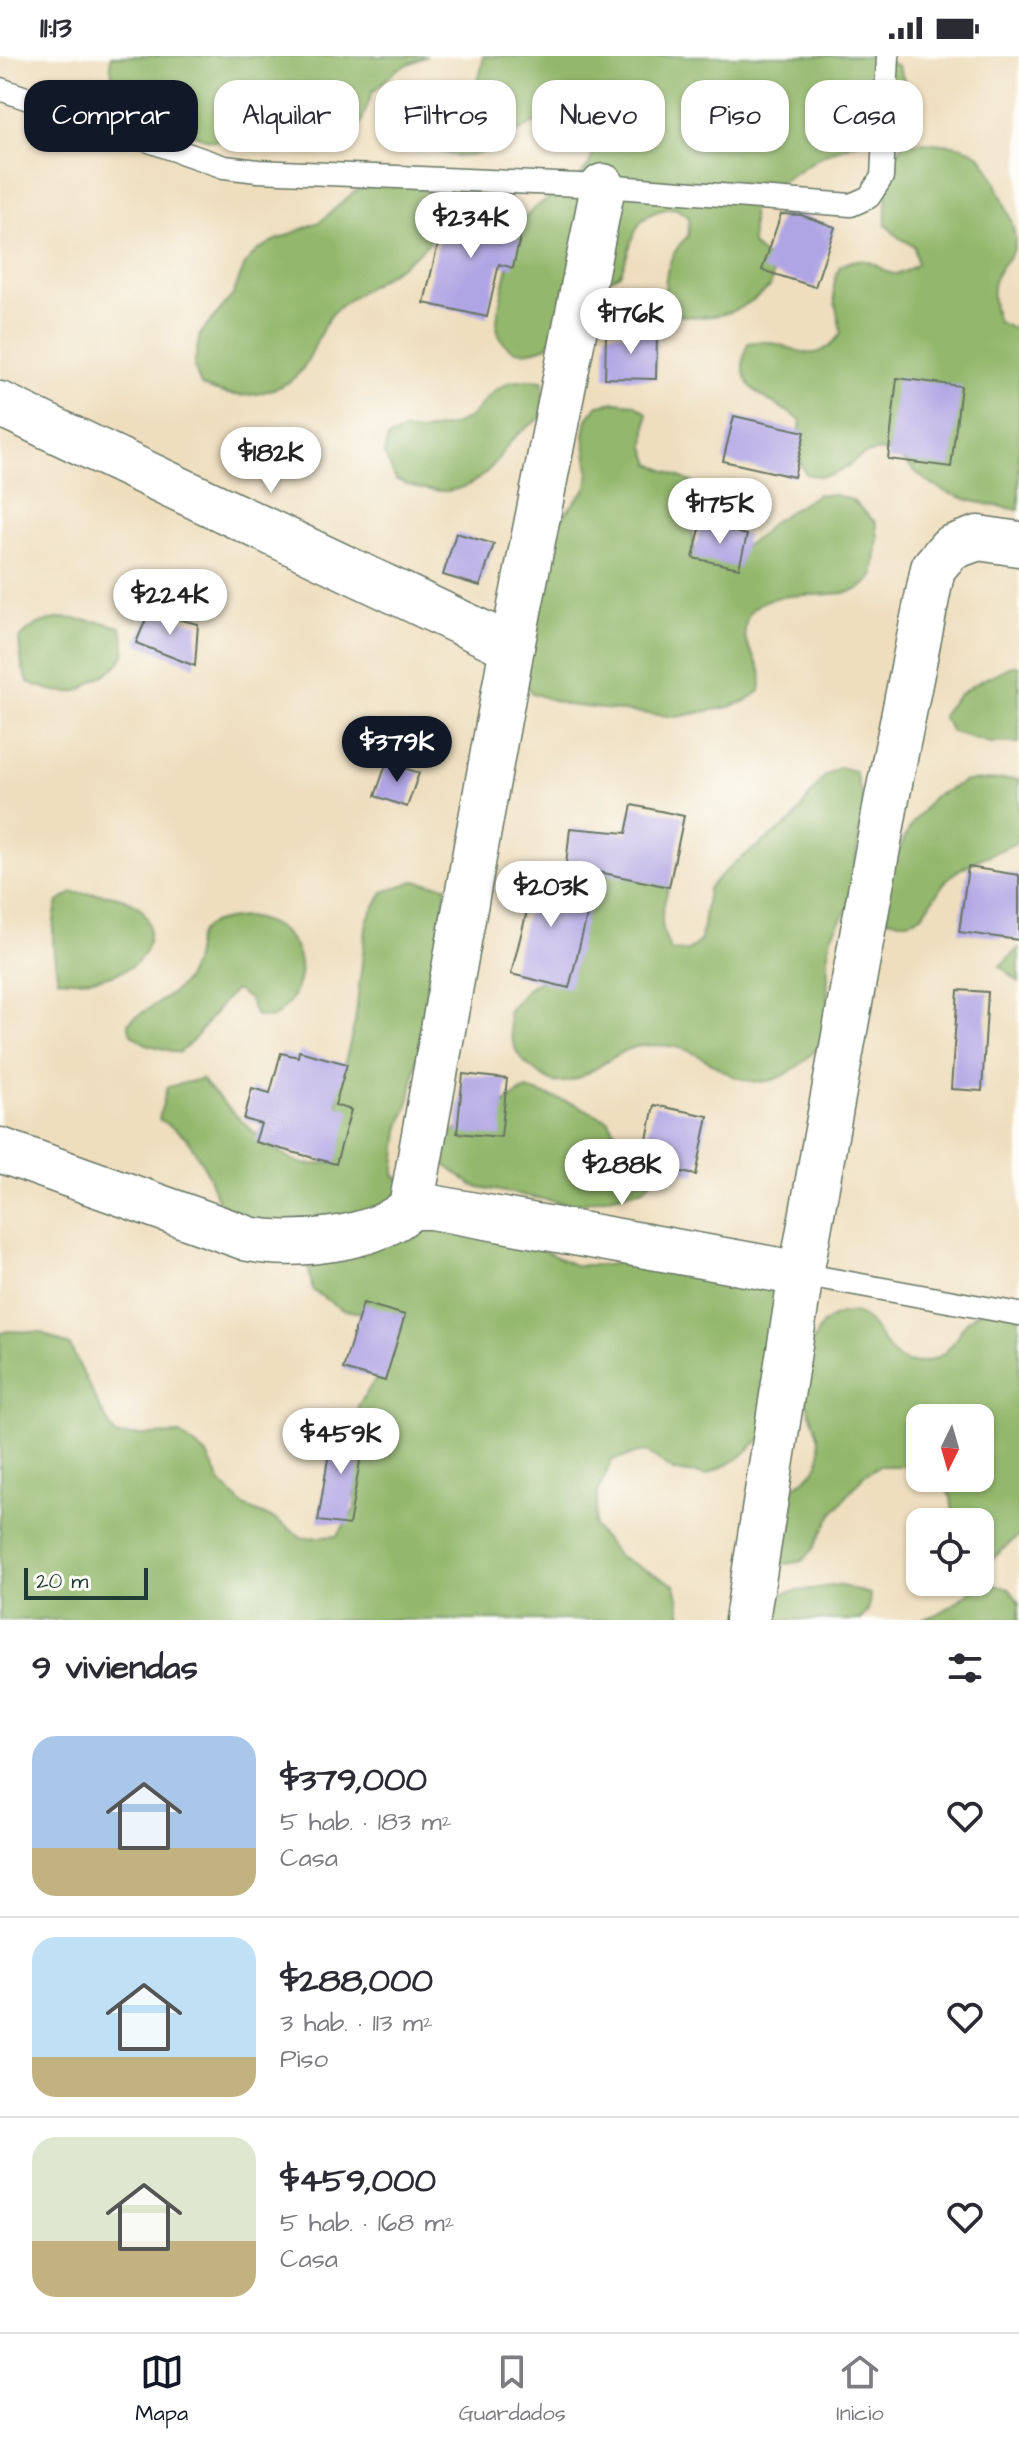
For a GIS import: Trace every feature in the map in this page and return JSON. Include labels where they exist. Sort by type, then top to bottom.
[{"type":"street","points":[[0,1150],[249,1239],[275,1244],[309,1242],[382,1226],[398,1219],[411,1207],[512,647],[603,186]]},
{"type":"street","points":[[0,404],[512,647]]},
{"type":"street","points":[[747,1620],[801,1274],[883,819],[933,568],[950,548],[978,538],[1019,544]]},
{"type":"street","points":[[411,1207],[431,1207],[801,1274]]},
{"type":"lane","points":[[0,89],[224,167],[274,172],[603,186],[851,205],[869,197],[882,177],[888,56]]},
{"type":"lane","points":[[801,1274],[1019,1314]]},
{"type":"green space","points":[[111,56],[427,56],[399,68],[385,80],[375,80],[375,89],[359,126],[359,80],[214,80],[214,141],[198,136],[198,80],[114,80]]},
{"type":"green space","points":[[483,56],[877,56],[898,66],[904,80],[805,80],[805,152],[831,152],[762,194],[752,209],[752,245],[774,269],[770,287],[758,297],[724,314],[699,317],[670,314],[666,293],[667,272],[674,252],[688,236],[689,217],[675,208],[660,211],[649,215],[636,229],[620,274],[578,304],[548,346],[522,352],[505,343],[497,325],[521,223],[532,211],[582,174],[593,152],[665,152],[665,80],[532,80],[532,125],[516,134],[516,80],[477,80]]},
{"type":"green space","points":[[923,142],[967,148],[983,159],[989,169],[1013,226],[1014,247],[997,274],[992,292],[998,322],[1012,328],[1019,324],[1019,510],[976,502],[946,492],[899,458],[885,452],[867,454],[832,474],[806,474],[797,457],[801,420],[766,399],[748,383],[744,359],[748,343],[767,342],[814,353],[823,351],[841,333],[834,300],[834,284],[840,266],[851,261],[867,261],[891,274],[898,274],[917,264],[914,246],[886,225],[891,172],[898,152],[923,152]]},
{"type":"green space","points":[[440,152],[484,152],[465,156]]},
{"type":"green space","points":[[385,179],[421,188],[434,198],[441,216],[438,229],[429,242],[398,268],[335,311],[301,371],[293,379],[272,390],[242,396],[201,385],[194,367],[200,334],[233,295],[245,264],[257,251],[272,242],[321,221],[355,191]]},
{"type":"green space","points":[[543,381],[544,416],[516,436],[483,475],[472,483],[448,491],[423,489],[396,480],[384,454],[388,438],[404,430],[420,432],[454,425],[470,417],[494,391],[510,382]]},
{"type":"green space","points":[[616,402],[634,404],[647,413],[645,447],[651,464],[698,485],[691,518],[694,551],[745,546],[761,535],[772,522],[818,494],[852,500],[876,523],[878,540],[873,577],[861,588],[845,593],[775,598],[761,603],[750,612],[745,627],[746,641],[762,677],[760,691],[746,701],[676,717],[567,705],[532,693],[521,677],[556,525],[587,487],[589,470],[584,435],[587,419],[598,405]]},
{"type":"green space","points":[[65,618],[120,627],[125,646],[117,666],[84,688],[71,692],[28,682],[22,666],[19,640],[39,624]]},
{"type":"green space","points":[[1012,666],[1019,666],[1019,743],[990,743],[952,732],[942,716],[956,698],[973,685]]},
{"type":"green space","points":[[839,767],[855,771],[864,803],[849,906],[831,936],[828,952],[827,1038],[802,1063],[777,1078],[764,1082],[750,1081],[734,1076],[689,1051],[647,1045],[622,1052],[575,1080],[554,1082],[526,1063],[513,1044],[508,1011],[531,985],[547,979],[584,853],[671,869],[662,918],[665,938],[671,951],[688,951],[701,940],[708,888],[733,864],[792,821],[823,778]]},
{"type":"green space","points":[[1019,779],[1019,841],[952,875],[920,916],[902,921],[887,919],[889,869],[912,824],[933,797],[965,781]]},
{"type":"green space","points":[[414,881],[447,886],[410,1098],[399,1130],[394,1175],[421,1197],[516,1232],[542,1250],[574,1265],[609,1265],[639,1251],[793,1295],[765,1435],[738,1459],[706,1475],[674,1471],[645,1451],[612,1460],[598,1492],[594,1527],[618,1556],[675,1585],[683,1620],[0,1620],[0,1334],[7,1331],[40,1332],[70,1346],[116,1436],[180,1434],[207,1455],[221,1483],[244,1506],[276,1520],[303,1538],[337,1536],[355,1509],[358,1406],[395,1348],[377,1315],[343,1310],[313,1291],[306,1257],[219,1203],[206,1170],[187,1138],[159,1119],[167,1087],[201,1079],[249,1128],[278,1151],[304,1164],[336,1162],[338,1091],[355,1022],[367,920],[383,892]]},
{"type":"green space","points":[[73,893],[116,896],[142,910],[149,927],[146,949],[128,969],[100,978],[58,979],[53,940],[55,912],[58,902]]},
{"type":"green space","points":[[246,917],[266,922],[282,931],[293,943],[299,957],[300,973],[287,1004],[273,1018],[256,1016],[249,999],[235,990],[179,1053],[146,1044],[131,1034],[128,1023],[162,1001],[180,986],[189,973],[201,931],[209,924]]},
{"type":"green space","points":[[1019,948],[1019,982],[1000,966]]},
{"type":"green space","points":[[527,1089],[577,1105],[608,1120],[618,1136],[647,1161],[655,1175],[644,1189],[573,1205],[474,1186],[442,1163],[443,1150],[452,1133],[496,1110]]},
{"type":"green space","points":[[980,1311],[1019,1311],[1019,1535],[994,1558],[994,1508],[952,1508],[948,1492],[994,1492],[994,1404],[906,1404],[906,1466],[879,1466],[863,1476],[830,1517],[814,1548],[802,1561],[786,1564],[769,1561],[775,1497],[806,1478],[819,1460],[819,1441],[802,1385],[811,1346],[824,1323],[846,1313],[859,1315],[868,1321],[892,1353],[902,1360],[916,1363],[934,1359],[945,1352]]},
{"type":"green space","points":[[838,1585],[870,1594],[868,1611],[860,1620],[753,1620],[758,1603],[773,1595]]},
{"type":"green space","points":[[994,1585],[1010,1589],[1019,1603],[1019,1620],[921,1620],[943,1611],[964,1596],[994,1596]]},
{"type":"building","points":[[447,206],[523,224],[513,268],[499,264],[487,317],[424,303]]},
{"type":"building","points":[[781,214],[801,215],[835,227],[815,287],[762,270]]},
{"type":"building","points":[[606,333],[657,334],[656,379],[605,378]]},
{"type":"building","points":[[897,378],[961,386],[951,467],[888,459]]},
{"type":"building","points":[[734,416],[805,432],[794,477],[723,461]]},
{"type":"building","points":[[701,524],[747,535],[739,568],[693,558]]},
{"type":"building","points":[[456,533],[494,544],[480,586],[443,575]]},
{"type":"building","points":[[149,612],[198,624],[195,666],[136,643]]},
{"type":"building","points":[[387,762],[419,773],[407,807],[375,796]]},
{"type":"building","points":[[632,805],[684,816],[669,887],[566,865],[570,828],[626,833]]},
{"type":"building","points":[[968,867],[1019,875],[1019,940],[959,932]]},
{"type":"building","points":[[523,874],[591,887],[569,988],[511,974],[527,911],[516,909]]},
{"type":"building","points":[[958,990],[988,992],[982,1091],[951,1089]]},
{"type":"building","points":[[299,1051],[347,1064],[335,1105],[351,1110],[336,1164],[255,1142],[261,1124],[244,1119],[252,1088],[270,1093],[281,1053],[298,1057]]},
{"type":"building","points":[[463,1074],[507,1079],[501,1137],[457,1133]]},
{"type":"building","points":[[654,1105],[708,1116],[696,1175],[642,1164]]},
{"type":"building","points":[[363,1303],[405,1315],[385,1381],[343,1369]]},
{"type":"building","points":[[333,1427],[365,1433],[349,1525],[318,1521]]}]
